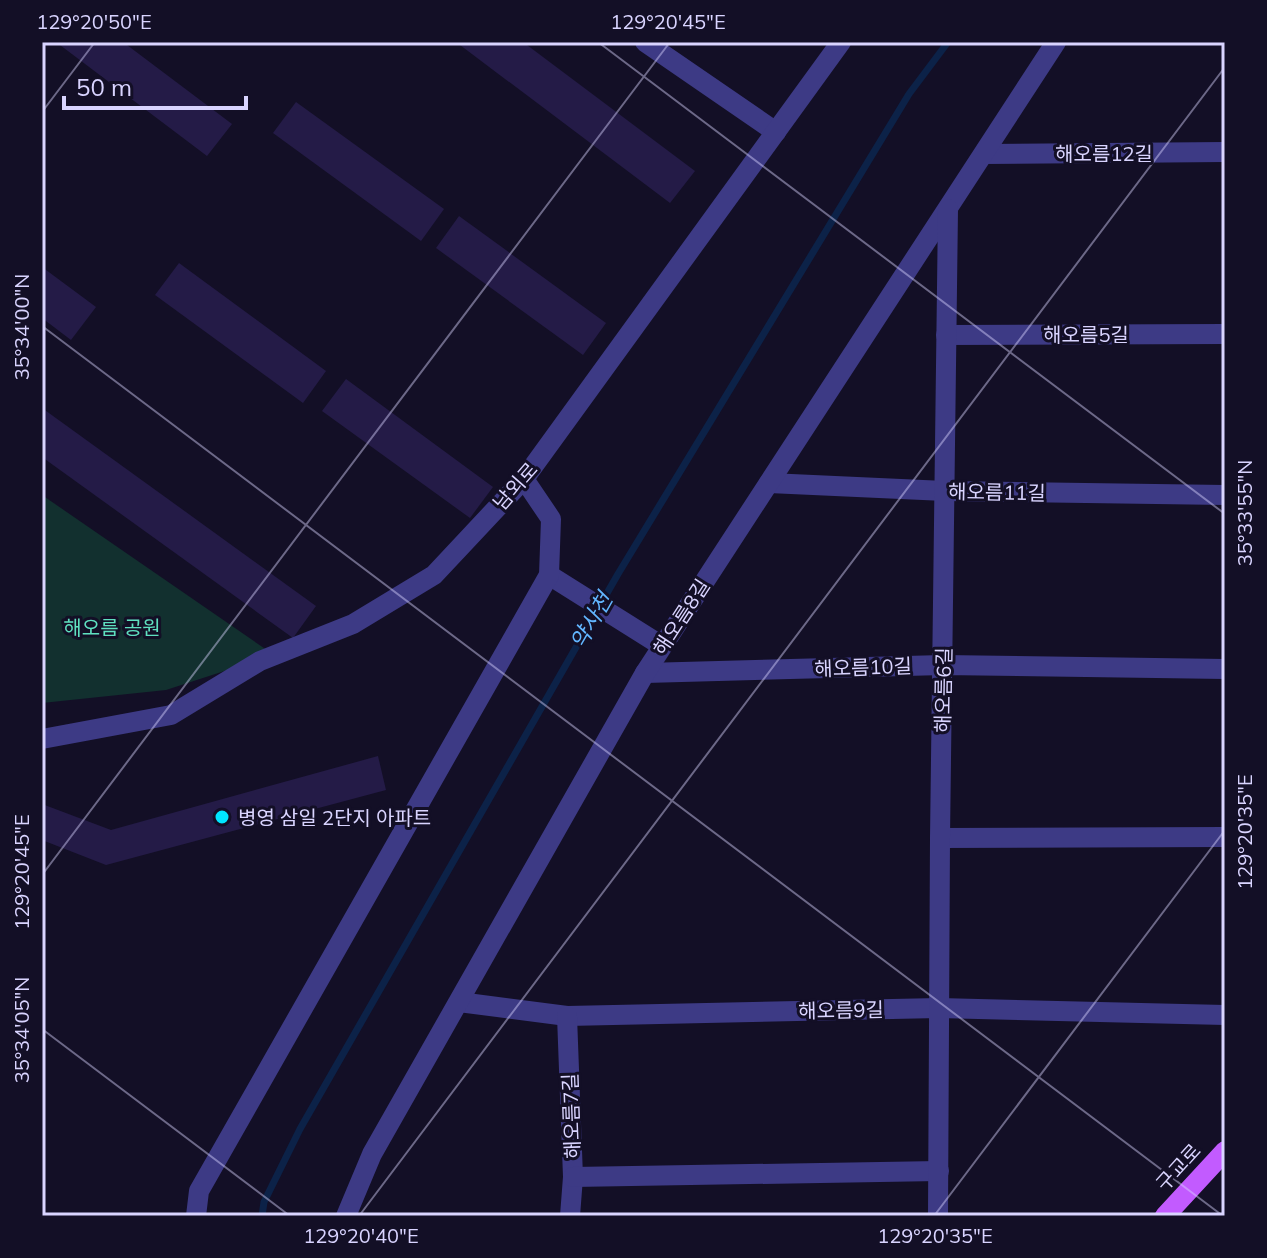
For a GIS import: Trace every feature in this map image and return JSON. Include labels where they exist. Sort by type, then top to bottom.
[{"type":"main road","name":"구교로","points":[[1165,1216],[1225,1151]]},
{"type":"street","points":[[645,42],[776,132]]},
{"type":"street","name":"남외로","points":[[42,739],[171,715],[260,661],[353,624],[434,575],[524,479],[841,42]]},
{"type":"street","name":"해오름8길","points":[[346,1216],[372,1154],[645,673],[1056,42]]},
{"type":"street","name":"해오름12길","points":[[984,154],[1225,152]]},
{"type":"street","name":"해오름6길","points":[[938,1216],[948,209]]},
{"type":"street","name":"해오름5길","points":[[946,335],[1225,334]]},
{"type":"street","points":[[196,1216],[199,1191],[549,575],[551,519],[524,479]]},
{"type":"street","name":"해오름11길","points":[[769,483],[945,491],[1225,495]]},
{"type":"street","points":[[549,575],[662,646]]},
{"type":"street","name":"해오름10길","points":[[645,673],[943,665],[1225,669]]},
{"type":"street","points":[[940,838],[1225,837]]},
{"type":"street","name":"해오름9길","points":[[459,1002],[567,1016],[939,1008],[1225,1015]]},
{"type":"street","name":"해오름7길","points":[[567,1016],[573,1177],[570,1216]]},
{"type":"street","points":[[573,1177],[939,1171]]},
{"type":"green space","name":"해오름 공원","points":[[42,495],[274,655],[166,690],[42,703]]},
{"type":"building","points":[[56,42],[123,42],[232,124],[207,156]]},
{"type":"building","points":[[456,42],[523,42],[695,171],[670,203]]},
{"type":"building","points":[[296,102],[444,209],[421,241],[273,133]]},
{"type":"building","points":[[459,216],[606,323],[583,355],[436,248]]},
{"type":"building","points":[[179,263],[326,371],[303,403],[155,295]]},
{"type":"building","points":[[42,267],[96,307],[71,340],[42,318]]},
{"type":"building","points":[[346,379],[493,487],[470,518],[322,411]]},
{"type":"building","points":[[42,408],[316,606],[293,638],[42,457]]},
{"type":"building","name":"병영 삼일 2단지 아파트","points":[[378,756],[386,790],[106,865],[42,840],[42,804],[111,830]]},
{"type":"waterway","name":"약사천","points":[[262,1216],[264,1202],[300,1129],[618,574],[909,94],[948,42]]},
{"type":"place","name":"병영 삼일 2단지 아파트","points":[[222,817]]}]
